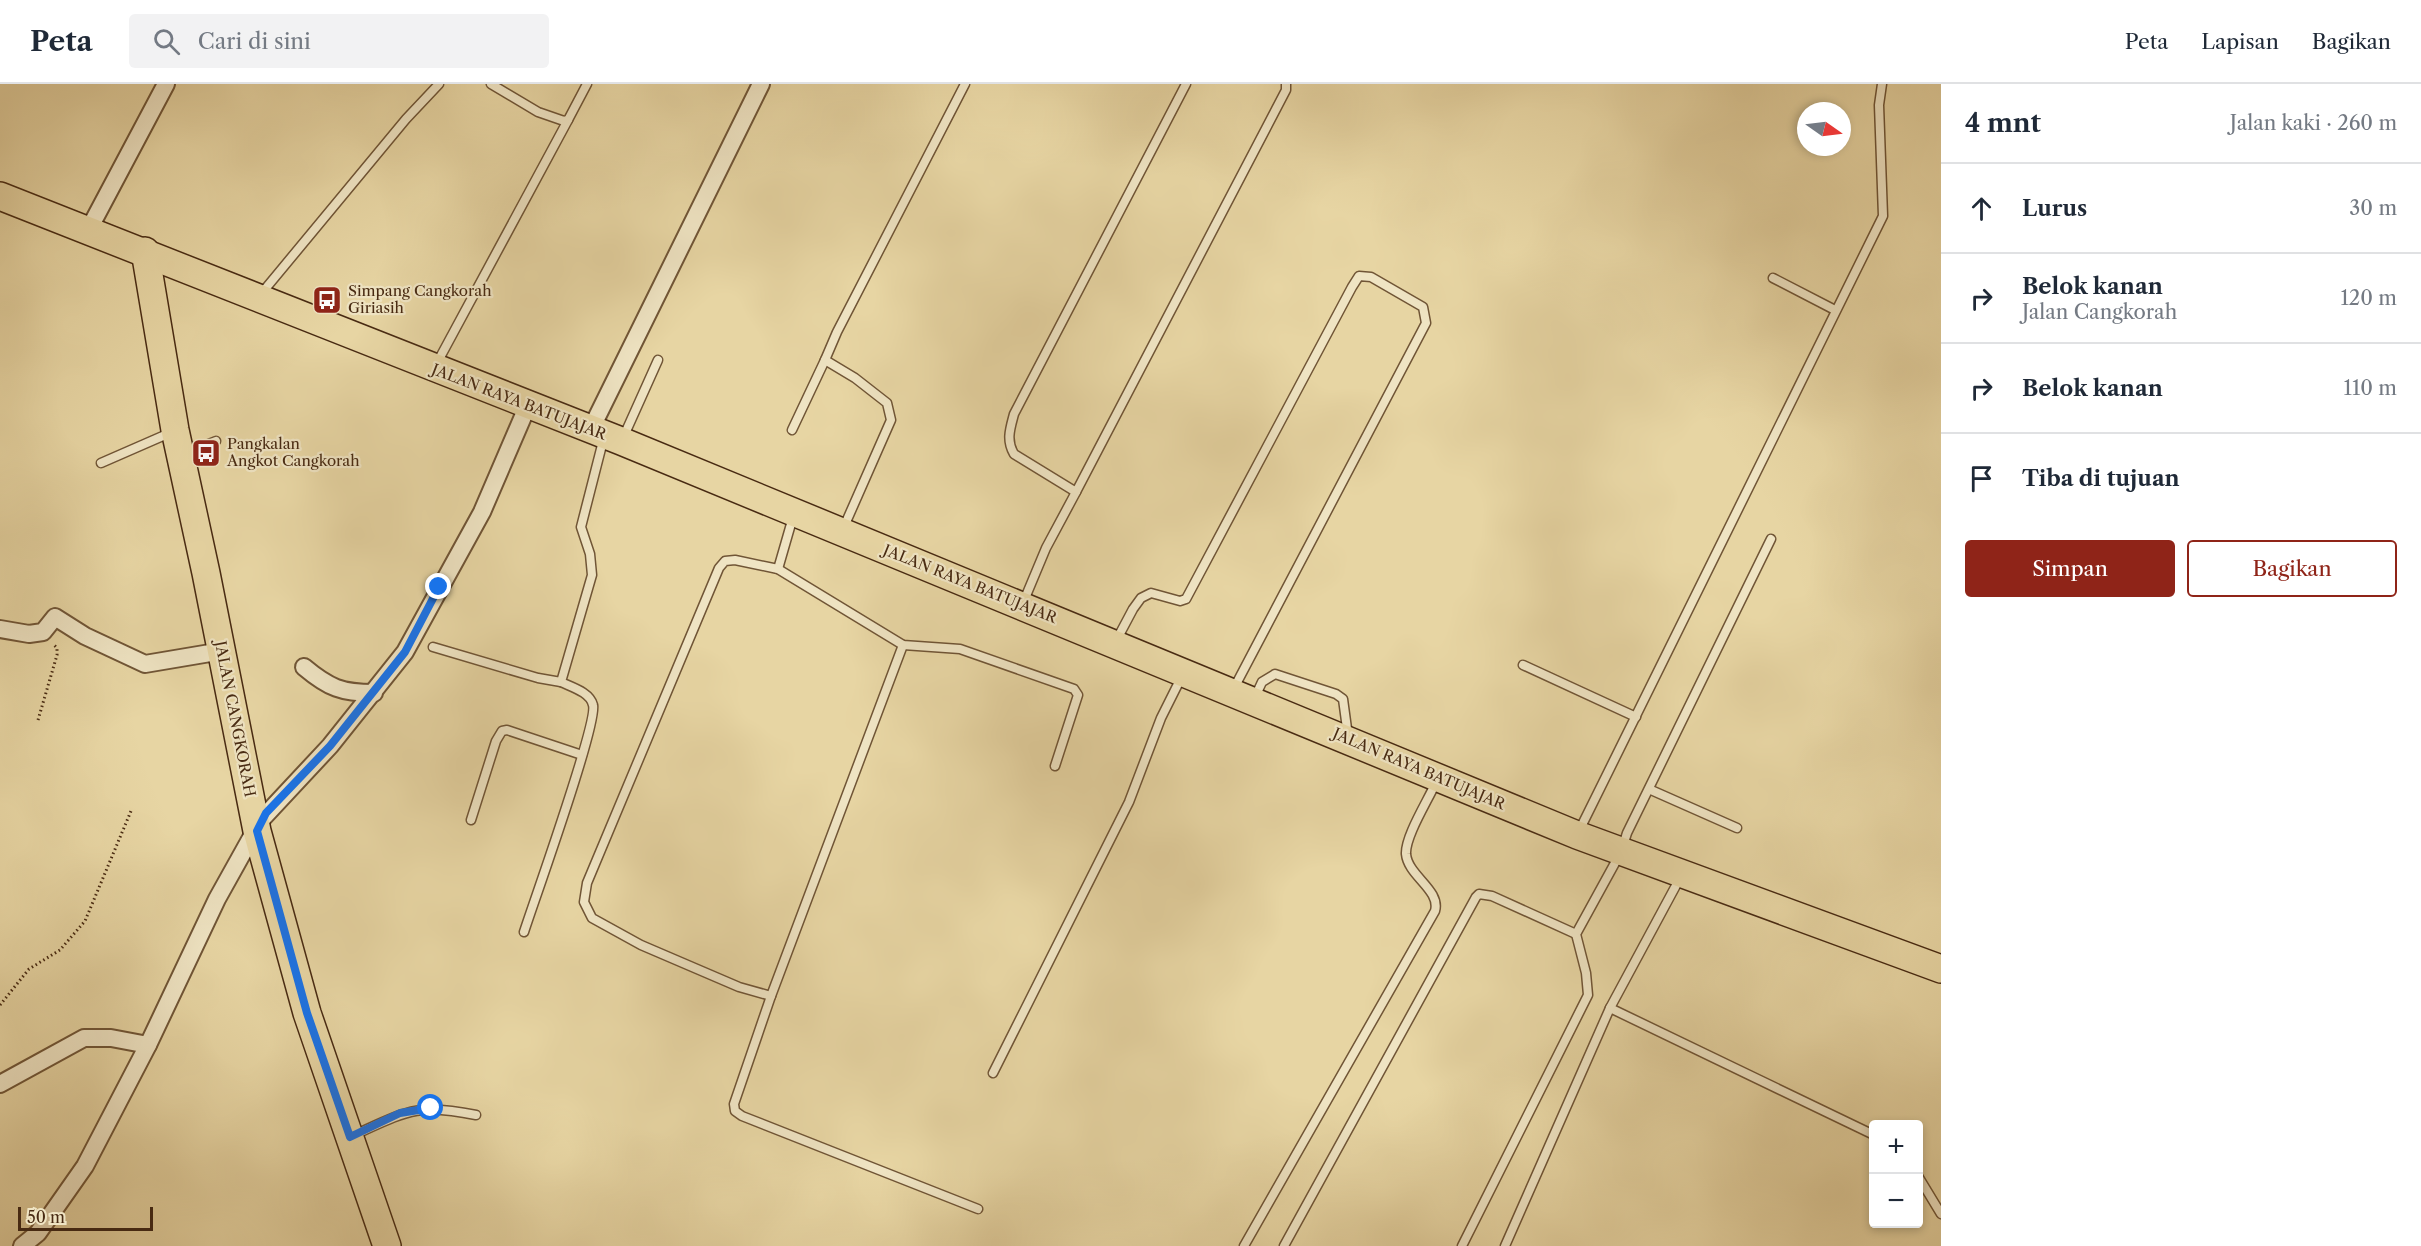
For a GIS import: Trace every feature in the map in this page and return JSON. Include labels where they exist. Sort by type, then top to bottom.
[{"type":"main road","name":"JALAN RAYA BATUJAJAR","points":[[0,196],[145,251],[257,298],[606,435],[1184,671],[1577,835],[1941,969]]},
{"type":"main road","name":"JALAN CANGKORAH","points":[[145,251],[178,442],[257,831],[307,1013],[387,1246]]},
{"type":"street","points":[[88,231],[166,84]]},
{"type":"street","points":[[606,435],[761,84]]},
{"type":"street","points":[[22,1246],[38,1233],[85,1166],[148,1045],[217,899],[266,813],[330,746],[405,652],[482,512],[528,405]]},
{"type":"street","points":[[0,628],[28,634],[43,632],[55,617],[85,636],[145,664],[222,651]]},
{"type":"street","points":[[304,667],[322,682],[346,693],[374,693]]},
{"type":"street","points":[[0,1084],[84,1038],[111,1038],[148,1045]]},
{"type":"lane","points":[[257,298],[406,119],[439,84]]},
{"type":"lane","points":[[491,84],[538,112],[558,120],[568,120]]},
{"type":"lane","points":[[435,369],[587,84]]},
{"type":"lane","points":[[792,430],[842,321],[965,84]]},
{"type":"lane","points":[[1076,492],[1026,464],[1014,454],[1009,445],[1008,434],[1014,414],[1186,84]]},
{"type":"lane","points":[[1022,605],[1046,548],[1286,90],[1286,84]]},
{"type":"lane","points":[[1577,835],[1883,216],[1879,105],[1882,84]]},
{"type":"lane","points":[[1114,644],[1141,598],[1151,592],[1180,601],[1186,599],[1352,286],[1359,276],[1371,277],[1423,307],[1426,323],[1243,696]]},
{"type":"lane","points":[[1773,278],[1835,310]]},
{"type":"lane","points":[[561,682],[592,575],[590,554],[581,527],[606,435],[658,360]]},
{"type":"lane","points":[[825,360],[855,378],[887,403],[891,420],[841,532]]},
{"type":"lane","points":[[101,463],[178,442],[216,441]]},
{"type":"lane","points":[[778,569],[794,512]]},
{"type":"lane","points":[[1462,1246],[1588,995],[1586,973],[1576,934],[1621,852],[1627,833],[1651,790],[1772,539]]},
{"type":"lane","points":[[771,996],[739,987],[641,945],[592,918],[584,902],[587,883],[719,568],[725,561],[735,560],[778,569],[903,645],[960,650],[1074,689],[1078,695],[1055,765]]},
{"type":"lane","points":[[903,645],[771,996],[738,1091],[735,1111],[978,1209]]},
{"type":"lane","points":[[434,648],[538,678],[561,682],[589,697],[594,708],[582,755],[524,932]]},
{"type":"lane","points":[[1523,665],[1636,717]]},
{"type":"lane","points":[[993,1073],[1129,802],[1161,718],[1184,671]]},
{"type":"lane","points":[[1243,696],[1275,674],[1336,694],[1343,699],[1348,740]]},
{"type":"lane","points":[[471,820],[496,741],[502,731],[507,730],[582,755]]},
{"type":"lane","points":[[1244,1246],[1436,911],[1436,899],[1408,865],[1406,850],[1437,777]]},
{"type":"lane","points":[[1651,790],[1737,828]]},
{"type":"lane","points":[[1505,1246],[1610,1008],[1682,875]]},
{"type":"lane","points":[[1284,1246],[1476,897],[1479,894],[1492,896],[1576,934]]},
{"type":"lane","points":[[1610,1008],[1869,1133]]},
{"type":"lane","points":[[350,1137],[400,1113],[431,1108],[477,1115]]},
{"type":"lane","points":[[1923,1184],[1941,1214]]},
{"type":"path","points":[[38,720],[57,655],[57,648],[43,632]]},
{"type":"path","points":[[0,1005],[29,969],[60,950],[85,921],[131,812]]},
{"type":"place","name":"Simpang Cangkorah Giriasih","points":[[327,300]]},
{"type":"place","name":"Pangkalan Angkot Cangkorah","points":[[206,453]]},
{"type":"route","points":[[431,1108],[400,1113],[350,1137],[307,1013],[257,831],[266,813],[330,746],[405,652],[439,587]]}]
